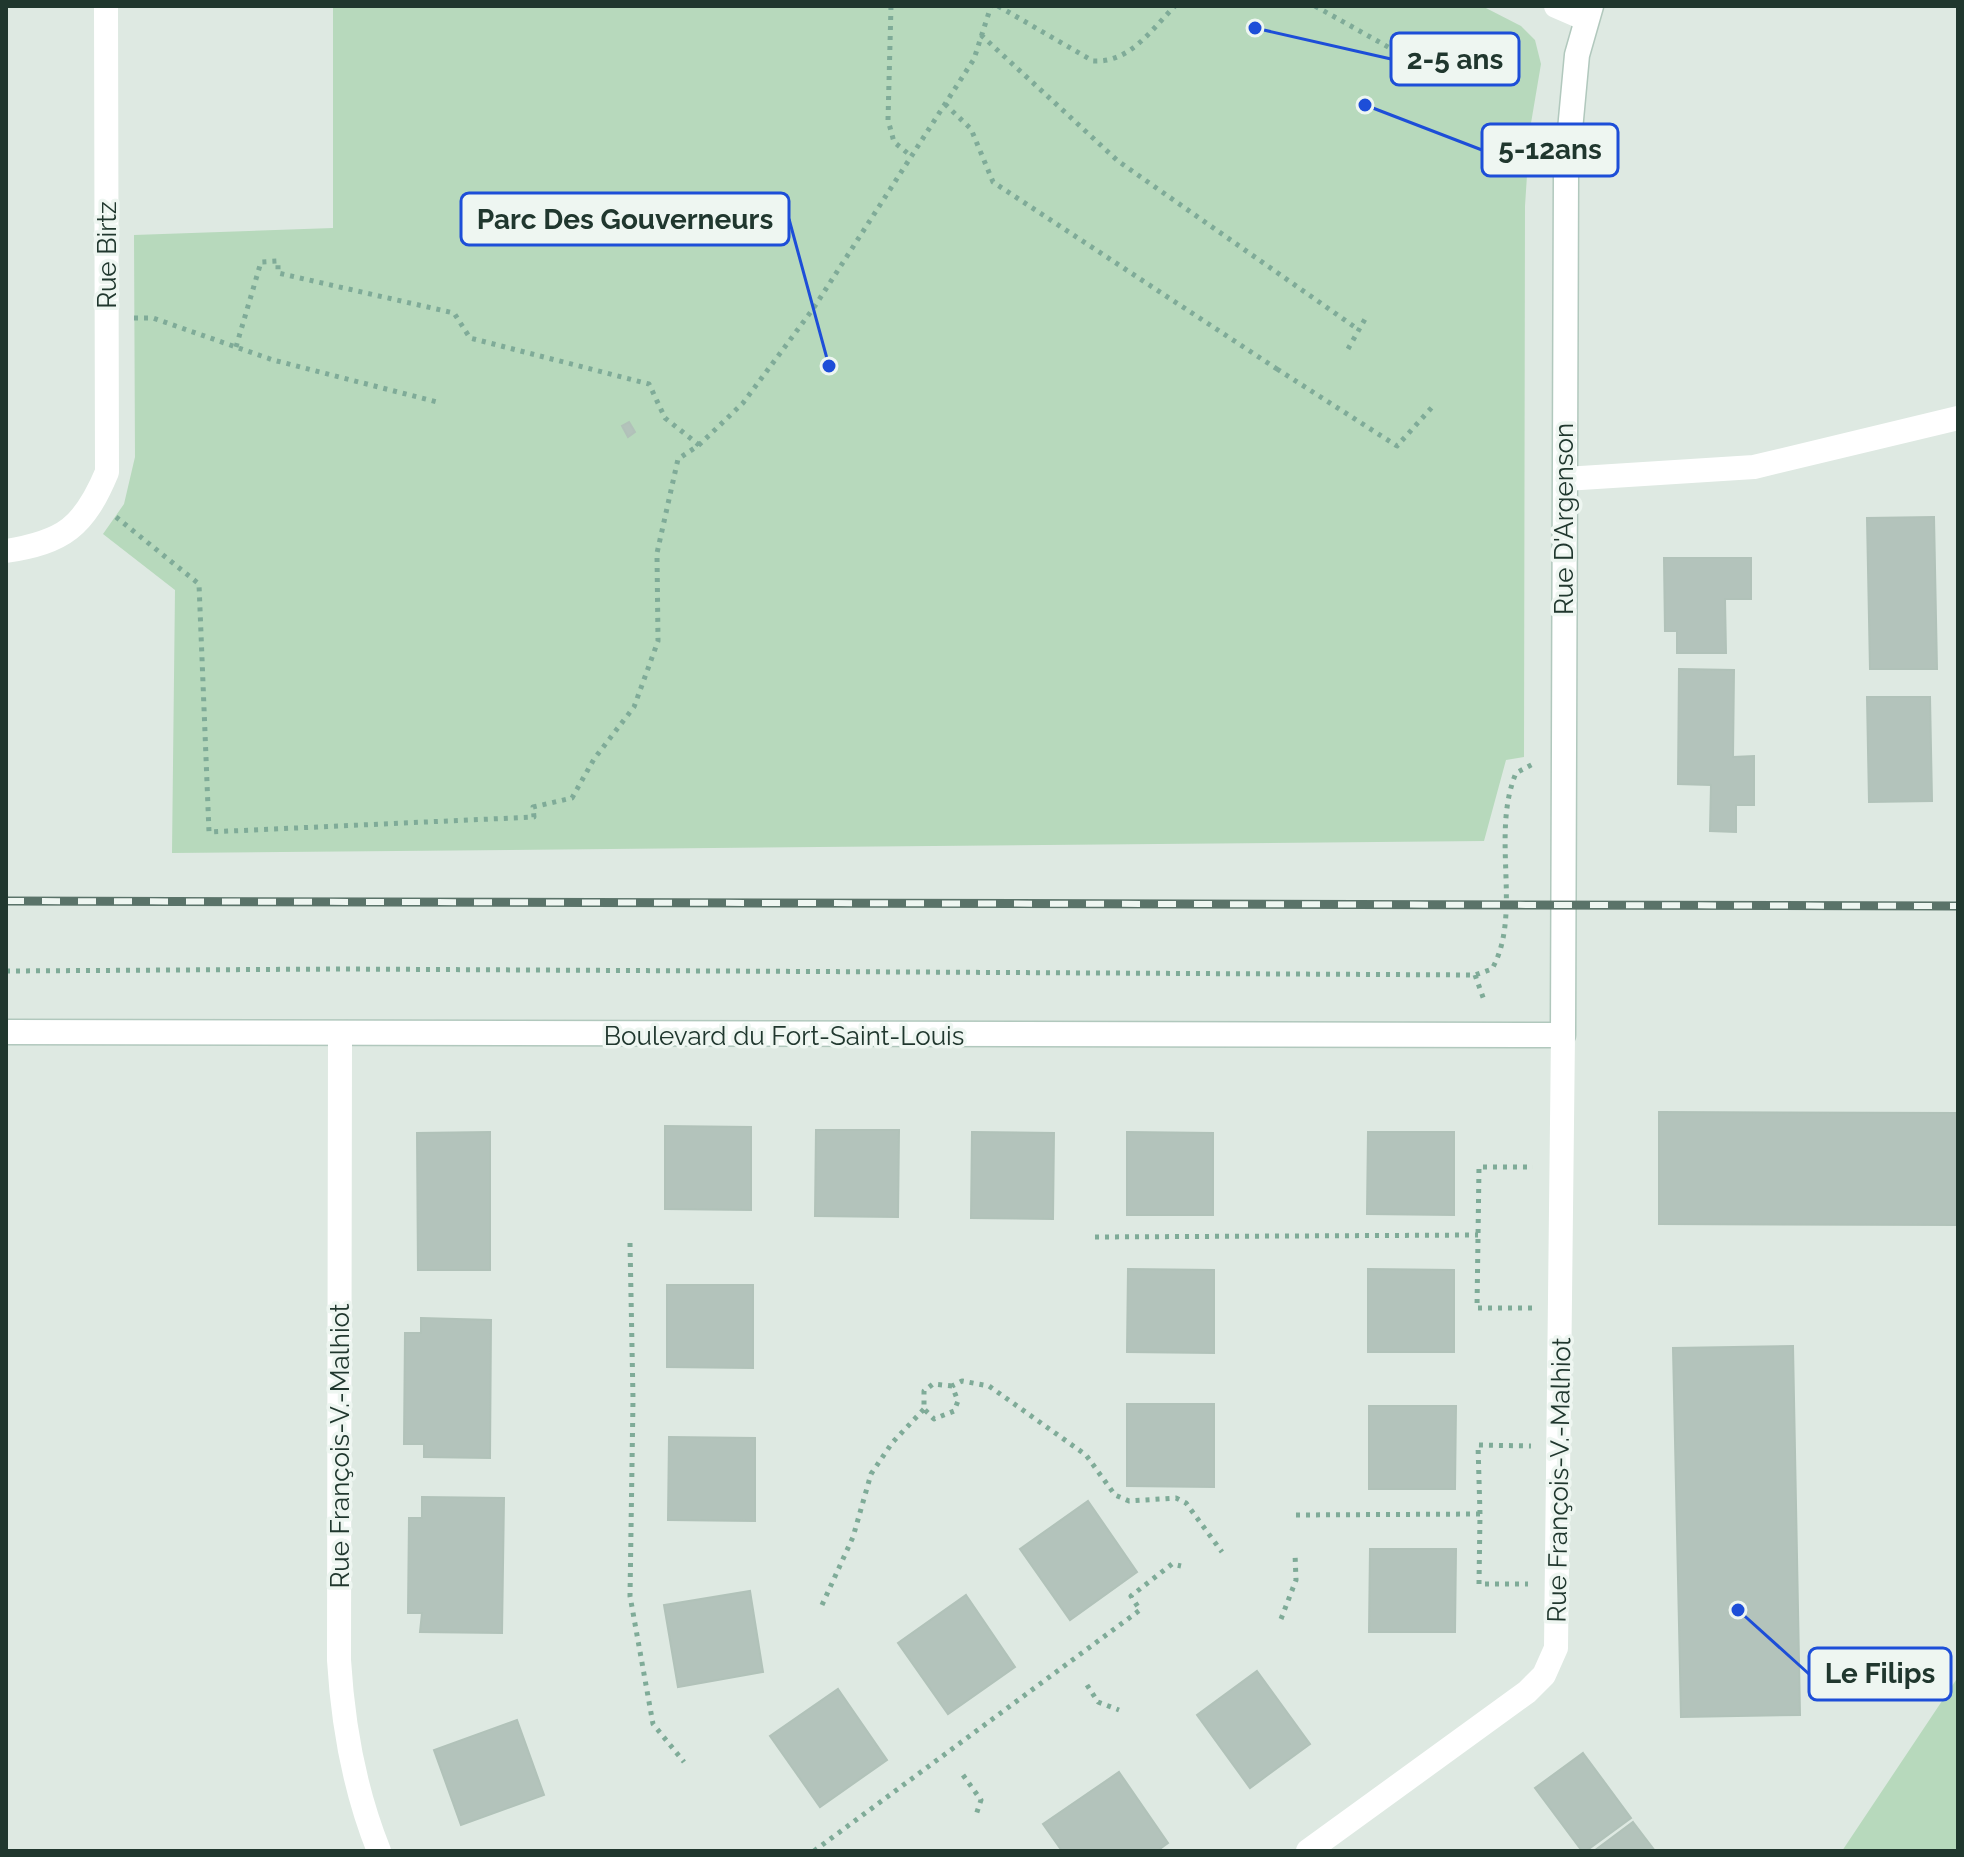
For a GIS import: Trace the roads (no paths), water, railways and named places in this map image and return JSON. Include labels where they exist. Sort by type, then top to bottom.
[{"type":"street","name":"Rue Birtz","points":[[6,551],[44,545],[104,508],[107,472],[106,6]]},
{"type":"street","points":[[1556,6],[1588,13]]},
{"type":"street","name":"Rue D'Argenson","points":[[1563,1035],[1566,173],[1577,55],[1588,13]]},
{"type":"street","points":[[1565,479],[1754,467],[1958,418]]},
{"type":"street","name":"Boulevard du Fort-Saint-Louis","points":[[6,1032],[1563,1035]]},
{"type":"street","name":"Rue François-V.-Malhiot","points":[[340,1035],[339,1660],[348,1751],[366,1819],[379,1851]]},
{"type":"street","name":"Rue François-V.-Malhiot","points":[[1308,1851],[1544,1675],[1556,1648],[1563,1035]]},
{"type":"railway","points":[[6,901],[1958,906]]},
{"type":"place","name":"2-5 ans","points":[[1255,28]]},
{"type":"place","name":"5-12ans","points":[[1365,105]]},
{"type":"place","name":"Parc Des Gouverneurs","points":[[829,366]]},
{"type":"place","name":"Le Filips","points":[[1738,1610]]}]
